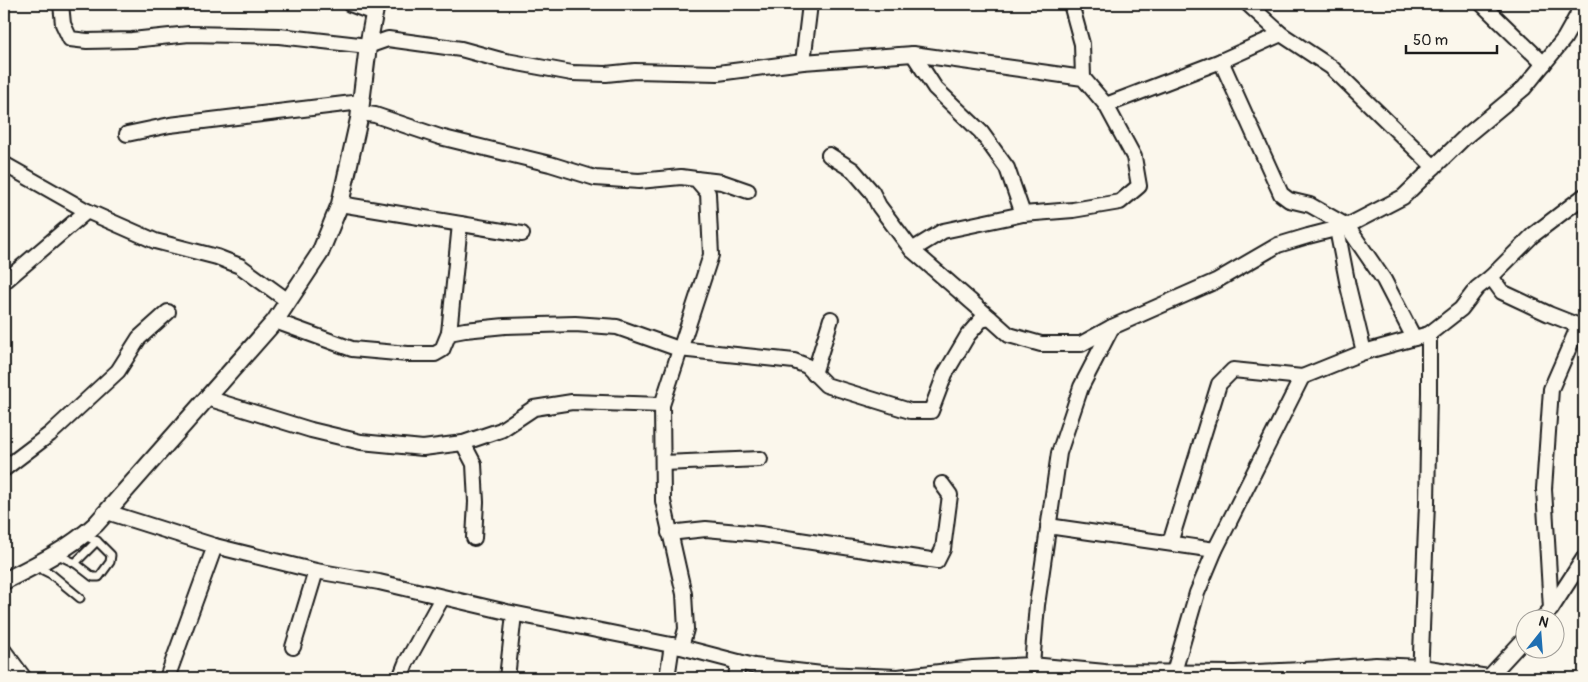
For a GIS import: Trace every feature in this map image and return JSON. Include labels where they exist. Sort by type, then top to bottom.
[{"type":"street","points":[[61,4],[63,24],[70,39],[87,41],[132,40],[189,34],[279,36],[368,46],[388,39],[461,50],[501,60],[572,73],[606,74],[635,72],[718,73],[804,62],[913,54],[1083,78]]},
{"type":"street","points":[[4,581],[90,538],[107,512],[274,321],[320,253],[340,204],[361,108],[368,46],[375,8],[350,4]]},
{"type":"street","points":[[804,62],[810,4]]},
{"type":"street","points":[[912,250],[943,231],[1023,214],[1073,210],[1120,202],[1139,186],[1134,157],[1106,105],[1083,78],[1082,44],[1071,4]]},
{"type":"street","points":[[1248,4],[1281,34],[1331,67],[1434,167]]},
{"type":"street","points":[[1482,4],[1544,64]]},
{"type":"street","points":[[829,155],[853,170],[872,192],[879,206],[912,250],[1009,335],[1041,344],[1081,344],[1112,327],[1216,281],[1278,245],[1342,228],[1403,197],[1465,137],[1524,88],[1564,39],[1577,16],[1580,4]]},
{"type":"street","points":[[1106,105],[1222,61],[1281,34]]},
{"type":"street","points":[[913,54],[935,88],[981,132],[1008,168],[1023,214]]},
{"type":"street","points":[[1222,61],[1281,194],[1289,200],[1310,205],[1342,228],[1384,280],[1414,338]]},
{"type":"street","points":[[127,134],[170,125],[361,108],[375,115],[440,137],[550,164],[595,178],[638,181],[681,177],[722,182],[748,192]]},
{"type":"street","points":[[4,164],[87,211],[155,241],[218,257],[240,266],[288,301]]},
{"type":"street","points":[[667,678],[677,646],[686,630],[684,594],[663,501],[662,405],[711,255],[708,193],[696,179]]},
{"type":"street","points":[[1170,543],[1219,384],[1232,370],[1302,377],[1364,352],[1429,334],[1461,309],[1477,288],[1491,277],[1538,231],[1584,196]]},
{"type":"street","points":[[340,204],[522,234]]},
{"type":"street","points":[[4,282],[87,211]]},
{"type":"street","points":[[274,321],[352,350],[435,354],[442,350],[449,333],[460,224]]},
{"type":"street","points":[[1342,228],[1348,286],[1364,352]]},
{"type":"street","points":[[1491,277],[1502,292],[1549,314],[1583,324],[1575,334],[1551,390],[1544,489],[1546,610]]},
{"type":"street","points":[[4,469],[50,434],[118,370],[139,338],[168,312]]},
{"type":"street","points":[[449,333],[505,326],[575,324],[617,327],[679,349],[794,361],[807,366],[826,385],[910,411],[931,411],[945,374],[968,335],[981,320],[990,318]]},
{"type":"street","points":[[814,374],[831,319]]},
{"type":"street","points":[[1032,665],[1037,605],[1059,453],[1081,387],[1112,327]]},
{"type":"street","points":[[1420,672],[1430,392],[1429,334]]},
{"type":"street","points":[[1174,672],[1197,593],[1215,550],[1302,377]]},
{"type":"street","points":[[207,398],[311,430],[361,442],[423,448],[463,443],[500,430],[534,408],[572,402],[662,405]]},
{"type":"street","points":[[463,443],[474,464],[476,502],[474,538]]},
{"type":"street","points":[[663,463],[760,459]]},
{"type":"street","points":[[670,533],[706,529],[760,534],[936,562],[943,549],[950,495],[942,484]]},
{"type":"street","points":[[107,512],[215,546],[316,571],[379,582],[514,614],[677,646],[754,666],[822,674],[898,676],[973,668],[1032,665],[1138,675],[1174,672],[1235,675],[1324,669],[1420,672],[1493,677],[1516,649]]},
{"type":"street","points":[[1048,526],[1215,550]]},
{"type":"street","points":[[167,678],[215,546]]},
{"type":"street","points":[[1549,610],[1584,558]]},
{"type":"street","points":[[293,647],[316,571]]},
{"type":"street","points":[[400,678],[406,663],[442,598]]},
{"type":"street","points":[[507,678],[514,614]]},
{"type":"street","points":[[4,651],[24,678]]},
{"type":"street","points":[[736,678],[738,662]]},
{"type":"lane","points":[[55,554],[75,563],[93,577],[102,575],[110,562],[111,555],[90,538],[75,563]]},
{"type":"lane","points":[[35,566],[51,574],[80,598]]}]
